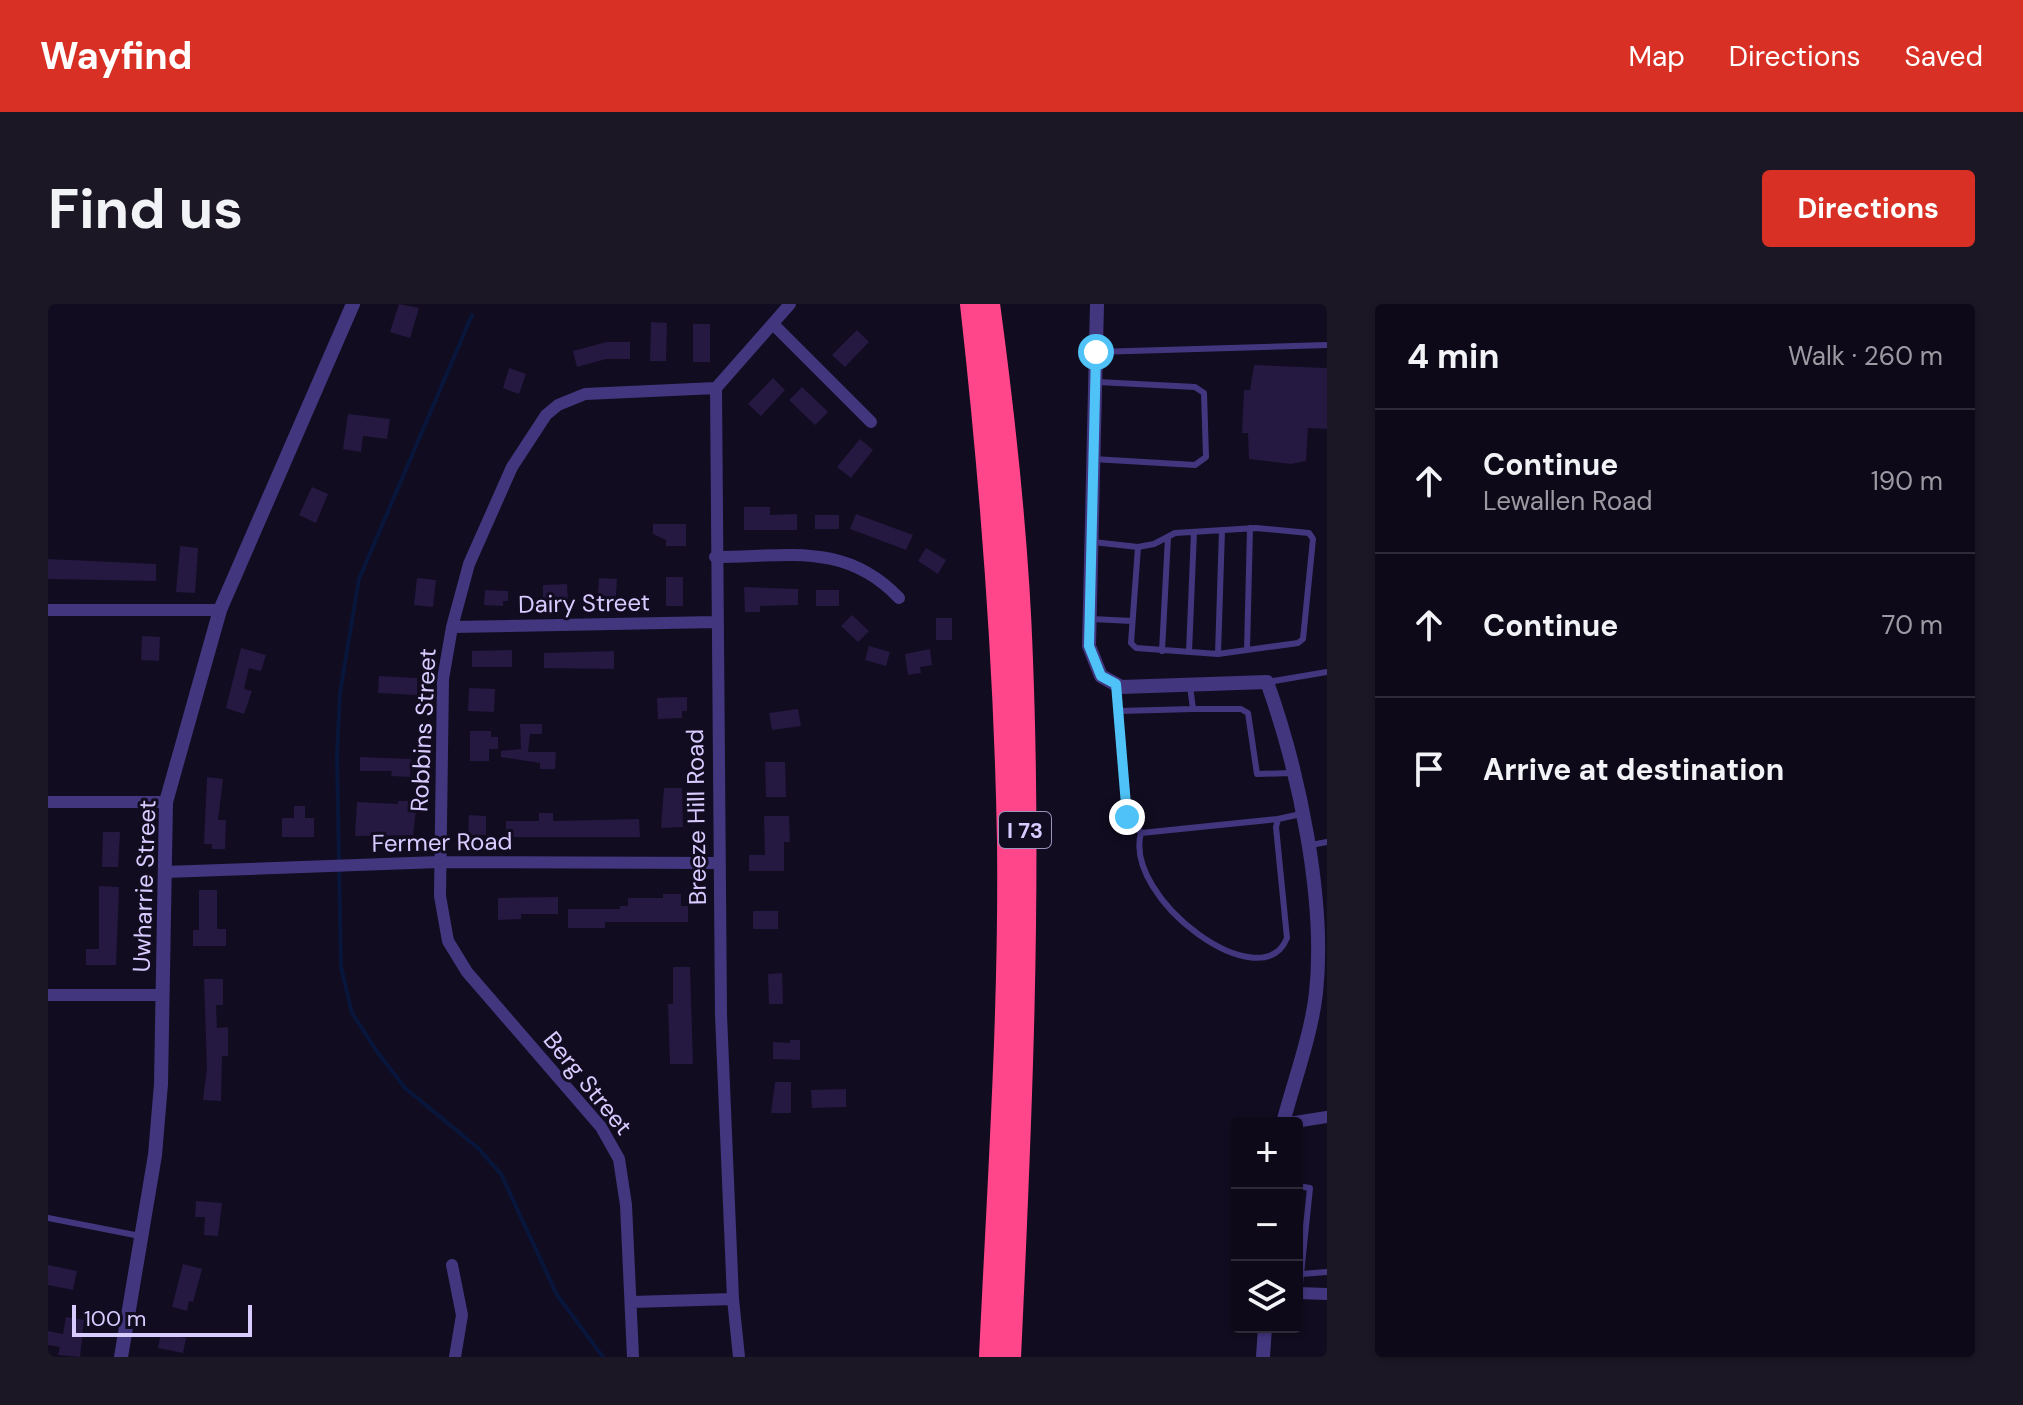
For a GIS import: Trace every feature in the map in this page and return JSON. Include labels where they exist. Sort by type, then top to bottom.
[{"type":"highway","name":"I 73","points":[[971,304],[996,542],[1008,844],[1002,1096],[990,1357]]},
{"type":"highway","name":"I 73","points":[[989,304],[1014,524],[1022,660],[1026,966],[1010,1357]]},
{"type":"street","name":"Uwharrie Street","points":[[121,1357],[157,1141],[166,802],[220,610],[353,304]]},
{"type":"street","points":[[716,388],[790,304]]},
{"type":"street","points":[[1097,304],[1089,646],[1101,676],[1116,684],[1267,682],[1293,773],[1322,913],[1315,997],[1287,1117]]},
{"type":"street","points":[[773,324],[871,422]]},
{"type":"street","name":"Breeze Hill Road","points":[[716,388],[718,863],[733,1299],[739,1357]]},
{"type":"street","name":"Robbins Street","points":[[439,862],[443,693],[452,627],[483,528],[522,448],[546,415],[558,405],[585,394],[716,388]]},
{"type":"street","points":[[715,557],[841,559],[883,581],[899,598]]},
{"type":"street","points":[[48,610],[220,610]]},
{"type":"street","name":"Dairy Street","points":[[452,627],[716,622]]},
{"type":"street","points":[[48,802],[166,802]]},
{"type":"street","name":"Fermer Road","points":[[165,872],[439,862],[718,863]]},
{"type":"street","name":"Berg Street","points":[[439,862],[443,922],[456,957],[601,1127],[619,1159],[625,1189],[633,1357]]},
{"type":"street","points":[[48,995],[162,995]]},
{"type":"street","points":[[1303,1121],[1327,1117]]},
{"type":"street","points":[[452,1265],[462,1315],[455,1357]]},
{"type":"street","points":[[1303,1293],[1327,1294]]},
{"type":"street","points":[[631,1302],[733,1299]]},
{"type":"street","points":[[1263,1357],[1265,1333]]},
{"type":"lane","points":[[1096,352],[1327,345]]},
{"type":"lane","points":[[1093,459],[1195,465],[1206,457],[1204,393],[1195,387],[1095,382]]},
{"type":"lane","points":[[1247,650],[1250,528]]},
{"type":"lane","points":[[1092,541],[1138,547],[1194,532],[1299,529],[1313,539],[1303,639],[1298,643],[1218,654],[1136,648],[1131,643],[1138,547]]},
{"type":"lane","points":[[1218,654],[1222,530]]},
{"type":"lane","points":[[1189,652],[1194,532]]},
{"type":"lane","points":[[1162,651],[1168,537]]},
{"type":"lane","points":[[1090,619],[1132,621]]},
{"type":"lane","points":[[1267,682],[1327,672]]},
{"type":"lane","points":[[1189,682],[1193,709]]},
{"type":"lane","points":[[1116,684],[1125,809],[1141,833],[1141,854],[1151,887],[1181,923],[1222,949],[1267,957],[1279,951],[1287,938],[1278,819]]},
{"type":"lane","points":[[1119,711],[1241,709],[1248,713],[1257,774],[1293,773]]},
{"type":"lane","points":[[1141,833],[1301,814]]},
{"type":"lane","points":[[1307,846],[1327,842]]},
{"type":"lane","points":[[1302,1261],[1310,1188],[1303,1187]]},
{"type":"lane","points":[[48,1218],[143,1236]]},
{"type":"lane","points":[[1303,1274],[1327,1272]]},
{"type":"building","points":[[399,304],[419,308],[410,338],[390,332]]},
{"type":"building","points":[[651,322],[667,323],[666,361],[650,361]]},
{"type":"building","points":[[693,324],[710,324],[710,362],[693,362]]},
{"type":"building","points":[[857,330],[869,342],[845,367],[832,355]]},
{"type":"building","points":[[607,342],[630,342],[630,359],[606,359],[577,367],[573,351]]},
{"type":"building","points":[[1254,365],[1327,368],[1327,429],[1308,428],[1306,461],[1291,464],[1249,459],[1248,433],[1242,433],[1244,390],[1250,390]]},
{"type":"building","points":[[509,368],[526,374],[519,394],[503,388]]},
{"type":"building","points":[[773,378],[785,390],[761,416],[748,404]]},
{"type":"building","points":[[802,387],[828,412],[815,425],[789,400]]},
{"type":"building","points":[[348,414],[390,419],[387,439],[363,436],[361,452],[343,449]]},
{"type":"building","points":[[860,439],[873,450],[851,478],[837,467]]},
{"type":"building","points":[[312,487],[328,494],[316,523],[299,515]]},
{"type":"building","points":[[744,507],[770,507],[770,515],[797,514],[797,530],[744,530]]},
{"type":"building","points":[[856,514],[913,535],[906,550],[850,529]]},
{"type":"building","points":[[815,515],[839,515],[839,529],[815,529]]},
{"type":"building","points":[[653,524],[686,524],[686,546],[666,546],[666,540],[653,534]]},
{"type":"building","points":[[180,546],[198,548],[195,593],[176,592]]},
{"type":"building","points":[[926,548],[946,560],[938,574],[918,561]]},
{"type":"building","points":[[48,559],[156,564],[156,581],[48,579]]},
{"type":"building","points":[[666,577],[683,577],[683,606],[666,606]]},
{"type":"building","points":[[417,578],[436,580],[433,607],[414,605]]},
{"type":"building","points":[[599,578],[617,579],[615,610],[597,608]]},
{"type":"building","points":[[567,584],[568,601],[543,601],[543,585]]},
{"type":"building","points":[[744,587],[798,589],[798,605],[760,606],[760,612],[745,612]]},
{"type":"building","points":[[485,590],[508,591],[508,601],[503,601],[503,606],[484,605]]},
{"type":"building","points":[[816,590],[839,590],[839,606],[816,606]]},
{"type":"building","points":[[852,615],[869,631],[858,642],[841,626]]},
{"type":"building","points":[[936,618],[952,618],[952,640],[936,640]]},
{"type":"building","points":[[142,636],[160,637],[159,661],[141,660]]},
{"type":"building","points":[[869,646],[890,652],[886,666],[865,660]]},
{"type":"building","points":[[241,648],[266,655],[261,671],[249,668],[244,689],[252,691],[244,714],[226,708]]},
{"type":"building","points":[[930,649],[932,665],[920,667],[921,673],[908,675],[905,654]]},
{"type":"building","points":[[512,650],[512,667],[472,667],[472,651]]},
{"type":"building","points":[[614,651],[614,669],[544,668],[544,653]]},
{"type":"building","points":[[379,676],[417,678],[417,695],[378,693]]},
{"type":"building","points":[[469,688],[495,689],[494,712],[468,711]]},
{"type":"building","points":[[687,697],[687,711],[682,711],[682,718],[658,719],[657,698]]},
{"type":"building","points":[[798,709],[801,726],[772,730],[769,713]]},
{"type":"building","points":[[520,724],[542,724],[542,734],[530,734],[528,752],[556,752],[555,769],[540,769],[540,763],[501,757],[501,751],[521,749]]},
{"type":"building","points":[[470,731],[491,731],[491,737],[498,737],[498,749],[489,749],[489,761],[470,761]]},
{"type":"building","points":[[360,757],[411,759],[410,777],[391,776],[392,771],[360,771]]},
{"type":"building","points":[[765,762],[785,762],[786,797],[766,797]]},
{"type":"building","points":[[207,777],[223,779],[218,820],[226,820],[225,849],[212,849],[212,844],[204,844]]},
{"type":"building","points":[[664,788],[682,788],[683,827],[661,828]]},
{"type":"building","points":[[398,801],[417,801],[413,835],[355,836],[357,802],[398,804]]},
{"type":"building","points":[[294,806],[305,806],[305,818],[314,818],[314,837],[282,837],[282,818],[294,818]]},
{"type":"building","points":[[539,813],[553,813],[553,821],[639,819],[640,837],[506,837],[506,821],[539,821]]},
{"type":"building","points":[[469,815],[486,816],[486,835],[468,835]]},
{"type":"building","points":[[764,816],[789,816],[790,842],[784,842],[784,871],[749,871],[749,855],[765,855]]},
{"type":"building","points":[[103,832],[120,832],[118,867],[102,867]]},
{"type":"building","points":[[99,886],[119,887],[116,965],[86,965],[86,949],[99,949]]},
{"type":"building","points":[[199,890],[217,890],[217,929],[226,929],[226,946],[193,946],[193,930],[199,930]]},
{"type":"building","points":[[663,894],[681,894],[681,906],[688,906],[688,922],[605,922],[605,928],[568,928],[568,909],[620,909],[620,906],[628,906],[628,898],[663,898]]},
{"type":"building","points":[[558,897],[558,914],[521,914],[521,919],[498,920],[498,898]]},
{"type":"building","points":[[753,911],[778,911],[778,929],[753,929]]},
{"type":"building","points":[[673,967],[690,967],[693,1064],[670,1064],[668,1004],[673,1004]]},
{"type":"building","points":[[782,973],[783,1004],[769,1004],[768,974]]},
{"type":"building","points":[[204,979],[223,979],[223,1005],[216,1005],[217,1028],[228,1027],[228,1056],[222,1056],[221,1101],[203,1100],[207,1068]]},
{"type":"building","points":[[790,1040],[800,1040],[800,1060],[773,1059],[773,1042],[790,1043]]},
{"type":"building","points":[[775,1082],[791,1082],[791,1113],[771,1113]]},
{"type":"building","points":[[846,1089],[846,1107],[812,1108],[811,1090]]},
{"type":"building","points":[[196,1201],[222,1203],[218,1236],[204,1235],[205,1217],[195,1217]]},
{"type":"building","points":[[183,1264],[202,1269],[193,1302],[189,1301],[187,1311],[172,1307]]},
{"type":"building","points":[[48,1265],[77,1271],[73,1290],[48,1285]]},
{"type":"building","points":[[66,1317],[84,1320],[80,1357],[58,1355],[60,1347],[48,1345],[48,1331],[63,1334]]},
{"type":"building","points":[[161,1334],[186,1338],[183,1353],[158,1348]]},
{"type":"waterway","points":[[472,315],[359,579],[340,693],[337,755],[341,967],[352,1013],[405,1088],[478,1148],[501,1174],[557,1295],[603,1357]]},
{"type":"route","points":[[1096,352],[1089,646],[1101,676],[1116,684],[1127,817]]}]
